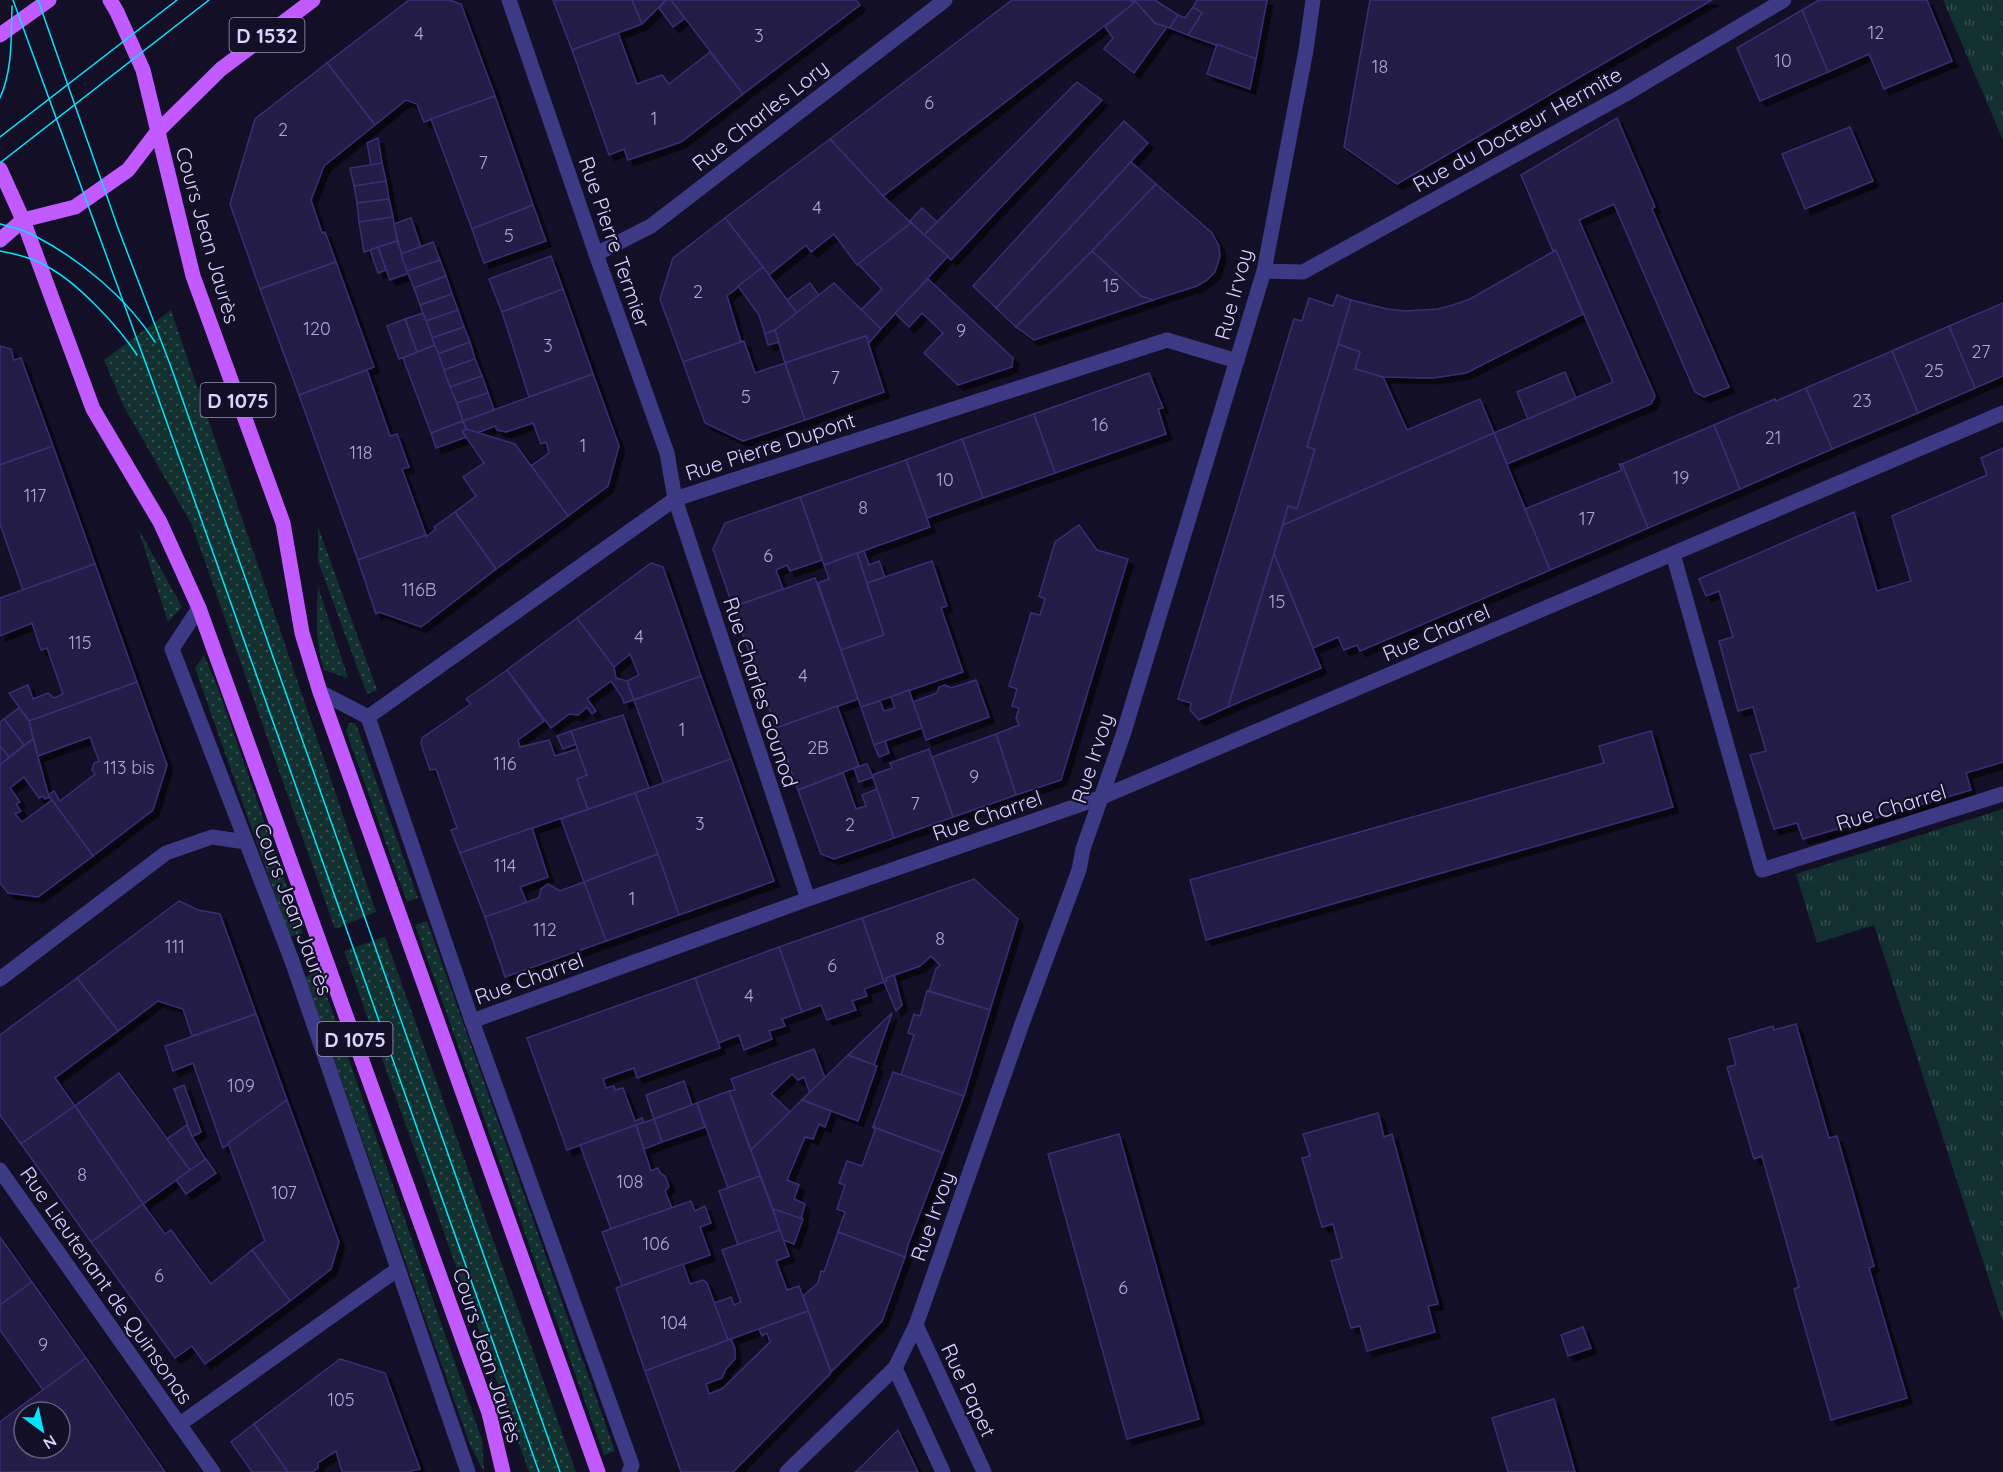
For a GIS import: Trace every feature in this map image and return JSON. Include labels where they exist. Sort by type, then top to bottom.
[{"type":"main road","points":[[0,35],[49,0]]},
{"type":"main road","name":"Cours Jean Jaurès","points":[[110,0],[143,70],[193,276],[283,523],[302,633],[320,692],[597,1472]]},
{"type":"main road","name":"D 1532","points":[[157,132],[221,69],[313,0]]},
{"type":"main road","points":[[0,240],[23,220],[75,207],[128,170],[157,132]]},
{"type":"main road","name":"Cours Jean Jaurès","points":[[0,169],[23,220],[93,409],[160,522],[199,608],[485,1402],[503,1472]]},
{"type":"street","name":"Rue Pierre Termier","points":[[509,0],[667,453],[675,499]]},
{"type":"street","name":"Rue Charles Lory","points":[[596,254],[651,226],[945,0]]},
{"type":"street","name":"Rue Irvoy","points":[[787,1472],[895,1368],[916,1325],[1079,870],[1083,849],[1123,735],[1264,271],[1306,50],[1313,0]]},
{"type":"street","name":"Rue du Docteur Hermite","points":[[1264,271],[1303,272],[1624,95],[1784,0]]},
{"type":"street","name":"Rue Pierre Dupont","points":[[368,717],[675,499],[1167,340],[1237,361]]},
{"type":"street","name":"Rue Charrel","points":[[472,1021],[808,899],[1102,797],[2003,413]]},
{"type":"street","name":"Rue Charles Gounod","points":[[675,499],[808,899]]},
{"type":"street","name":"Rue Charrel","points":[[1673,554],[1762,870],[2003,794]]},
{"type":"street","name":"Cours Jean Jaurès","points":[[199,608],[172,649],[296,972],[468,1472]]},
{"type":"street","points":[[320,692],[368,717],[472,1021],[632,1465],[629,1472]]},
{"type":"street","points":[[0,979],[166,853],[212,837],[246,842]]},
{"type":"street","name":"Rue Lieutenant de Quinsonas","points":[[0,1170],[213,1472]]},
{"type":"street","name":"Rue Lieutenant de Quinsonas","points":[[180,1424],[398,1269]]},
{"type":"street","name":"Rue Papet","points":[[916,1325],[984,1472]]},
{"type":"street","points":[[895,1368],[943,1472]]},
{"type":"green space","points":[[1943,0],[2003,0],[2003,140]]},
{"type":"green space","points":[[171,310],[376,912],[335,929],[192,525],[123,405],[104,360]]},
{"type":"green space","points":[[318,527],[377,690],[367,694],[318,561]]},
{"type":"green space","points":[[138,528],[182,607],[168,622]]},
{"type":"green space","points":[[318,587],[348,678],[324,670],[317,629]]},
{"type":"green space","points":[[204,655],[218,688],[303,933],[290,937],[195,668]]},
{"type":"green space","points":[[349,723],[355,723],[357,727],[418,898],[407,902],[346,731]]},
{"type":"green space","points":[[2003,809],[2002,1320],[1874,925],[1817,943],[1796,874]]},
{"type":"green space","points":[[427,921],[615,1451],[604,1455],[415,925]]},
{"type":"green space","points":[[385,937],[576,1472],[529,1472],[344,951]]},
{"type":"green space","points":[[318,971],[482,1440],[484,1472],[470,1445],[305,977]]},
{"type":"building","points":[[409,0],[449,0],[461,4],[495,96],[424,122],[417,104],[406,100],[375,125],[327,63]]},
{"type":"building","points":[[553,0],[632,0],[642,24],[572,50]]},
{"type":"building","points":[[632,0],[666,0],[642,24]]},
{"type":"building","points":[[666,0],[671,0],[685,18],[673,27],[659,8]]},
{"type":"building","points":[[671,0],[856,0],[860,5],[743,94]]},
{"type":"building","points":[[1012,0],[1131,0],[1134,3],[883,196],[830,139]]},
{"type":"building","points":[[1131,0],[1134,0],[1155,23],[1167,27],[1134,73],[1104,49],[1113,38],[1105,27],[1134,3]]},
{"type":"building","points":[[1134,0],[1155,0],[1178,15],[1170,28],[1155,23]]},
{"type":"building","points":[[1197,0],[1267,0],[1256,59],[1188,35],[1202,13],[1193,7]]},
{"type":"building","points":[[1370,0],[1712,0],[1397,184],[1344,147]]},
{"type":"building","points":[[1819,0],[1927,0],[1952,61],[1884,89],[1869,54],[1828,72],[1802,10]]},
{"type":"building","points":[[1193,7],[1202,13],[1188,35],[1170,28],[1178,15],[1185,18]]},
{"type":"building","points":[[1802,10],[1828,72],[1760,101],[1737,48]]},
{"type":"building","points":[[618,33],[637,84],[662,75],[669,84],[710,52],[743,94],[681,142],[628,160],[624,149],[609,155],[572,50]]},
{"type":"building","points":[[1217,44],[1256,59],[1250,89],[1207,74]]},
{"type":"building","points":[[327,63],[375,125],[324,166],[311,200],[322,233],[325,232],[336,262],[260,289],[230,204],[255,119]]},
{"type":"building","points":[[1077,82],[1102,100],[951,260],[924,235]]},
{"type":"building","points":[[495,96],[533,205],[472,229],[431,119]]},
{"type":"building","points":[[1617,118],[1655,207],[1652,209],[1729,387],[1704,397],[1695,392],[1614,204],[1579,220],[1655,396],[1651,404],[1507,464],[1494,433],[1613,382],[1521,175]]},
{"type":"building","points":[[1124,121],[1148,143],[996,308],[973,286]]},
{"type":"building","points":[[1850,127],[1873,181],[1805,209],[1782,154]]},
{"type":"building","points":[[378,138],[382,163],[371,165],[367,143]]},
{"type":"building","points":[[830,139],[911,223],[857,265],[834,234],[811,252],[806,245],[769,275],[725,218]]},
{"type":"building","points":[[1131,162],[1156,184],[1016,327],[996,308]]},
{"type":"building","points":[[382,163],[386,181],[354,186],[350,168]]},
{"type":"building","points":[[386,181],[389,199],[357,203],[354,186]]},
{"type":"building","points":[[1156,184],[1212,233],[1219,246],[1220,256],[1215,272],[1207,280],[1197,286],[1153,300],[1141,296],[1092,251]]},
{"type":"building","points":[[389,199],[393,217],[359,222],[357,203]]},
{"type":"building","points":[[533,205],[546,241],[484,263],[472,229]]},
{"type":"building","points":[[922,208],[937,222],[924,235],[910,221]]},
{"type":"building","points":[[393,217],[397,241],[364,252],[359,222]]},
{"type":"building","points":[[411,218],[421,247],[401,254],[394,224]]},
{"type":"building","points":[[725,218],[763,267],[727,296],[741,342],[683,362],[660,299],[673,258]]},
{"type":"building","points":[[911,223],[948,256],[881,329],[861,310],[882,289],[858,264]]},
{"type":"building","points":[[397,241],[409,273],[390,280],[378,247]]},
{"type":"building","points":[[433,242],[440,260],[407,271],[401,254]]},
{"type":"building","points":[[378,247],[386,270],[378,273],[370,250]]},
{"type":"building","points":[[1556,250],[1583,314],[1466,373],[1433,378],[1383,377],[1355,369],[1360,352],[1338,344],[1351,300],[1405,311],[1438,309],[1470,299]]},
{"type":"building","points":[[1092,251],[1141,296],[1153,300],[1034,340],[1016,327]]},
{"type":"building","points":[[551,256],[563,289],[502,312],[489,279]]},
{"type":"building","points":[[440,260],[446,276],[414,288],[407,271]]},
{"type":"building","points":[[336,262],[374,367],[299,395],[260,289]]},
{"type":"building","points":[[763,267],[797,313],[775,330],[765,334],[759,315],[738,286]]},
{"type":"building","points":[[446,276],[452,294],[420,305],[414,288]]},
{"type":"building","points":[[928,279],[1013,358],[1012,367],[958,385],[924,353],[943,333],[922,313],[909,327],[895,313]]},
{"type":"building","points":[[810,283],[819,295],[797,313],[787,300]]},
{"type":"building","points":[[834,283],[881,329],[868,344],[866,336],[785,363],[775,330]]},
{"type":"building","points":[[563,289],[593,374],[529,397],[502,312]]},
{"type":"building","points":[[452,294],[458,310],[426,321],[420,305]]},
{"type":"building","points":[[1337,295],[1351,300],[1307,447],[1315,449],[1297,509],[1288,506],[1228,707],[1199,720],[1190,710],[1191,703],[1178,699],[1294,319],[1302,321],[1309,298],[1333,306]]},
{"type":"building","points":[[2003,303],[2003,376],[1975,388],[1949,326]]},
{"type":"building","points":[[458,310],[464,327],[432,338],[426,321]]},
{"type":"building","points":[[423,313],[435,345],[417,352],[405,319]]},
{"type":"building","points":[[405,319],[417,352],[399,359],[387,326]]},
{"type":"building","points":[[1949,326],[1975,388],[1918,413],[1892,351]]},
{"type":"building","points":[[464,327],[470,342],[438,354],[432,338]]},
{"type":"building","points":[[775,330],[779,342],[768,345],[765,334]]},
{"type":"building","points":[[866,336],[884,392],[805,420],[785,363]]},
{"type":"building","points":[[744,341],[755,373],[785,363],[805,420],[743,441],[705,423],[683,362]]},
{"type":"building","points":[[470,342],[475,359],[444,370],[438,354]]},
{"type":"building","points":[[1338,344],[1360,352],[1355,369],[1383,377],[1407,430],[1480,399],[1494,433],[1283,525],[1288,506],[1297,509],[1315,449],[1307,447]]},
{"type":"building","points":[[435,345],[463,421],[431,433],[403,358]]},
{"type":"building","points":[[0,346],[11,349],[14,360],[21,358],[53,446],[0,465]]},
{"type":"building","points":[[1892,351],[1918,413],[1832,449],[1806,388]]},
{"type":"building","points":[[475,359],[482,376],[450,387],[444,370]]},
{"type":"building","points":[[367,370],[390,436],[397,434],[409,467],[402,469],[426,535],[358,560],[299,395]]},
{"type":"building","points":[[1565,372],[1576,398],[1528,419],[1517,392]]},
{"type":"building","points":[[1149,373],[1163,408],[1158,409],[1166,434],[1055,473],[1034,414]]},
{"type":"building","points":[[593,374],[619,446],[608,486],[568,516],[531,466],[549,453],[546,442],[541,444],[533,423],[506,432],[497,430],[495,426],[477,433],[466,429],[463,421]]},
{"type":"building","points":[[482,376],[488,393],[457,403],[450,387]]},
{"type":"building","points":[[1806,388],[1832,449],[1740,489],[1714,425]]},
{"type":"building","points":[[488,393],[494,410],[463,421],[457,403]]},
{"type":"building","points":[[1034,414],[1055,473],[983,498],[962,439]]},
{"type":"building","points":[[463,421],[466,429],[462,431],[466,437],[436,448],[431,433]]},
{"type":"building","points":[[1714,425],[1740,489],[1648,528],[1622,464]]},
{"type":"building","points":[[466,429],[515,444],[568,516],[496,569],[455,512],[476,496],[463,477],[484,463],[462,431]]},
{"type":"building","points":[[1494,433],[1550,570],[1360,651],[1357,645],[1344,650],[1338,637],[1313,648],[1274,554],[1283,525]]},
{"type":"building","points":[[962,439],[983,498],[927,518],[906,460]]},
{"type":"building","points":[[53,446],[95,564],[23,590],[0,524],[0,465]]},
{"type":"building","points":[[2003,448],[2003,762],[1966,773],[1971,790],[1803,839],[1797,823],[1774,829],[1750,755],[1766,751],[1753,707],[1738,711],[1719,641],[1733,637],[1719,591],[1706,596],[1699,579],[1854,512],[1877,591],[1911,581],[1892,516],[1987,475],[1981,458]]},
{"type":"building","points":[[906,460],[930,527],[824,565],[800,497]]},
{"type":"building","points":[[1619,464],[1622,464],[1648,528],[1550,570],[1525,509],[1622,470]]},
{"type":"building","points":[[800,497],[822,560],[790,571],[787,565],[776,570],[783,589],[733,607],[713,549],[725,523]]},
{"type":"building","points":[[455,512],[496,569],[421,627],[379,612],[376,614],[358,560],[426,535],[426,537],[436,529],[434,527]]},
{"type":"building","points":[[1079,525],[1097,550],[1128,559],[1061,780],[1016,795],[996,734],[1019,725],[1016,718],[1019,708],[1012,706],[1017,689],[1009,686],[1031,613],[1040,615],[1045,599],[1039,596],[1055,542]]},
{"type":"building","points":[[864,551],[869,565],[879,561],[885,577],[867,583],[857,553]]},
{"type":"building","points":[[857,553],[884,635],[841,650],[818,583],[829,579],[824,565]]},
{"type":"building","points":[[1274,554],[1321,668],[1228,707]]},
{"type":"building","points":[[932,561],[947,606],[941,608],[963,672],[861,707],[841,650],[884,635],[867,583]]},
{"type":"building","points":[[651,563],[663,567],[701,676],[634,700],[627,681],[639,675],[630,654],[614,667],[577,618]]},
{"type":"building","points":[[95,564],[137,682],[29,721],[9,693],[28,685],[33,699],[48,693],[54,698],[63,694],[47,648],[41,650],[32,623],[0,636],[0,598]]},
{"type":"building","points":[[815,578],[858,699],[776,728],[733,607]]},
{"type":"building","points":[[577,618],[614,667],[616,678],[627,681],[634,700],[624,703],[611,681],[587,699],[596,711],[592,714],[587,707],[578,715],[569,714],[551,728],[507,670]]},
{"type":"building","points":[[507,670],[544,721],[518,740],[520,747],[549,740],[555,756],[578,749],[587,775],[577,779],[588,809],[460,853],[451,830],[457,828],[436,769],[430,770],[421,744],[422,738],[471,704],[466,699]]},
{"type":"building","points":[[701,676],[731,759],[664,783],[634,700]]},
{"type":"building","points":[[976,680],[989,717],[926,740],[913,702],[937,693],[939,687],[945,685],[951,688]]},
{"type":"building","points":[[137,682],[167,765],[153,810],[93,856],[48,795],[54,791],[60,801],[95,774],[92,770],[94,763],[99,761],[90,737],[38,756],[29,721]]},
{"type":"building","points":[[909,690],[922,728],[874,745],[861,707],[880,701],[884,711],[895,708],[891,697]]},
{"type":"building","points":[[837,706],[859,766],[798,790],[776,728]]},
{"type":"building","points":[[19,708],[29,721],[33,739],[24,745],[4,719]]},
{"type":"building","points":[[623,715],[649,788],[588,809],[577,779],[587,775],[571,731]]},
{"type":"building","points":[[4,719],[24,745],[9,757],[0,746],[0,722]]},
{"type":"building","points":[[571,731],[576,744],[563,749],[557,736]]},
{"type":"building","points":[[1651,731],[1673,807],[1206,940],[1190,880],[1604,763],[1599,746]]},
{"type":"building","points":[[996,734],[1016,795],[953,817],[932,757]]},
{"type":"building","points":[[33,739],[49,797],[39,798],[24,777],[10,788],[20,802],[16,804],[21,811],[15,814],[22,822],[52,800],[93,856],[38,897],[8,893],[0,883],[0,765]]},
{"type":"building","points":[[885,741],[889,753],[879,757],[874,745]]},
{"type":"building","points":[[0,746],[9,757],[0,765]]},
{"type":"building","points":[[929,749],[953,817],[894,838],[872,775],[892,768],[890,763]]},
{"type":"building","points":[[731,759],[774,881],[679,915],[635,793]]},
{"type":"building","points":[[867,764],[873,777],[859,782],[854,768]]},
{"type":"building","points":[[843,773],[856,809],[866,806],[862,795],[877,789],[894,838],[834,859],[821,854],[798,790]]},
{"type":"building","points":[[635,793],[658,854],[584,882],[561,819]]},
{"type":"building","points":[[532,828],[548,877],[520,887],[527,903],[485,917],[460,853]]},
{"type":"building","points":[[658,854],[679,915],[606,941],[584,882]]},
{"type":"building","points":[[974,879],[1018,919],[990,1010],[929,991],[936,969],[940,965],[931,956],[920,966],[886,978],[887,981],[884,982],[862,918]]},
{"type":"building","points":[[584,882],[606,941],[505,977],[485,917],[539,898],[541,889],[548,884],[560,891]]},
{"type":"building","points":[[179,901],[198,910],[220,914],[256,1014],[192,1036],[183,1009],[158,1001],[118,1031],[77,978]]},
{"type":"building","points":[[862,918],[884,982],[864,989],[867,996],[852,1001],[856,1010],[827,1020],[821,1005],[802,1012],[779,947]]},
{"type":"building","points":[[779,947],[802,1012],[782,1019],[785,1026],[769,1031],[772,1039],[744,1050],[739,1035],[718,1043],[695,978]]},
{"type":"building","points":[[894,975],[902,1005],[896,1011],[884,982],[887,981],[886,978]]},
{"type":"building","points":[[77,978],[118,1031],[55,1078],[75,1106],[21,1144],[0,1115],[0,1035]]},
{"type":"building","points":[[695,978],[720,1048],[637,1078],[634,1068],[603,1079],[606,1088],[614,1086],[615,1090],[623,1088],[635,1121],[642,1118],[644,1122],[567,1150],[527,1038]]},
{"type":"building","points":[[927,991],[990,1010],[964,1096],[901,1075],[914,1035],[908,1033],[914,1014],[920,1016]]},
{"type":"building","points":[[892,1013],[874,1065],[848,1055]]},
{"type":"building","points":[[256,1014],[287,1100],[223,1148],[193,1063],[173,1071],[165,1046]]},
{"type":"building","points":[[1796,1024],[1829,1138],[1837,1136],[1874,1266],[1869,1268],[1907,1398],[1831,1420],[1794,1289],[1799,1287],[1762,1156],[1754,1159],[1727,1067],[1736,1065],[1729,1039],[1773,1026],[1774,1030]]},
{"type":"building","points":[[814,1049],[825,1078],[810,1093],[804,1077],[798,1080],[792,1074],[771,1094],[790,1112],[751,1150],[729,1091],[735,1090],[731,1079]]},
{"type":"building","points":[[848,1055],[877,1066],[858,1121],[802,1100]]},
{"type":"building","points":[[893,1072],[964,1096],[943,1153],[873,1127]]},
{"type":"building","points":[[119,1073],[190,1170],[143,1204],[75,1106]]},
{"type":"building","points":[[684,1081],[692,1105],[654,1119],[646,1095]]},
{"type":"building","points":[[184,1085],[201,1132],[192,1137],[174,1089]]},
{"type":"building","points":[[729,1091],[760,1176],[728,1188],[697,1103]]},
{"type":"building","points":[[287,1100],[339,1242],[331,1269],[290,1301],[252,1250],[265,1241],[228,1143]]},
{"type":"building","points":[[802,1100],[831,1111],[825,1127],[819,1124],[813,1139],[805,1137],[787,1180],[799,1185],[794,1199],[805,1204],[801,1219],[773,1209],[751,1150]]},
{"type":"building","points":[[697,1103],[705,1127],[662,1142],[654,1119]]},
{"type":"building","points":[[75,1106],[143,1204],[91,1242],[21,1144]]},
{"type":"building","points":[[1378,1113],[1384,1137],[1392,1134],[1438,1304],[1428,1306],[1435,1332],[1367,1351],[1360,1326],[1351,1328],[1331,1261],[1342,1258],[1333,1224],[1322,1227],[1302,1158],[1310,1156],[1303,1134]]},
{"type":"building","points":[[654,1119],[662,1142],[644,1149],[636,1125]]},
{"type":"building","points":[[187,1125],[206,1160],[190,1170],[167,1139]]},
{"type":"building","points":[[636,1125],[651,1171],[658,1168],[665,1176],[669,1186],[665,1191],[672,1208],[611,1229],[580,1145]]},
{"type":"building","points":[[873,1127],[943,1153],[905,1257],[838,1232],[845,1212],[837,1209],[845,1185],[839,1183],[847,1161],[862,1166],[875,1130]]},
{"type":"building","points":[[1119,1134],[1199,1419],[1127,1439],[1048,1154]]},
{"type":"building","points":[[206,1159],[216,1173],[186,1194],[176,1180]]},
{"type":"building","points":[[760,1176],[780,1230],[738,1245],[719,1191]]},
{"type":"building","points":[[691,1201],[695,1211],[705,1206],[711,1223],[700,1227],[710,1255],[622,1286],[602,1232]]},
{"type":"building","points":[[143,1204],[165,1234],[171,1230],[211,1284],[252,1250],[290,1301],[205,1364],[192,1346],[175,1358],[91,1242]]},
{"type":"building","points":[[773,1209],[803,1219],[794,1244],[783,1240]]},
{"type":"building","points":[[780,1230],[789,1256],[776,1261],[787,1290],[799,1286],[808,1311],[728,1340],[714,1303],[731,1297],[734,1305],[741,1302],[722,1250]]},
{"type":"building","points":[[838,1232],[905,1257],[882,1321],[831,1372],[803,1296],[818,1283]]},
{"type":"building","points":[[0,1237],[32,1282],[0,1305]]},
{"type":"building","points":[[683,1264],[690,1284],[703,1280],[707,1283],[728,1340],[645,1371],[616,1288]]},
{"type":"building","points":[[32,1282],[86,1358],[43,1390],[0,1330],[0,1305]]},
{"type":"building","points":[[808,1311],[831,1372],[829,1375],[733,1472],[681,1472],[645,1371],[731,1339],[735,1349],[735,1359],[722,1378],[706,1384],[709,1394],[722,1389],[770,1342],[767,1333],[762,1336],[759,1329]]},
{"type":"building","points":[[1583,1327],[1591,1348],[1568,1356],[1561,1335]]},
{"type":"building","points":[[86,1358],[165,1472],[0,1472],[0,1422],[12,1413],[12,1460],[72,1460],[72,1400],[30,1400]]},
{"type":"building","points":[[340,1359],[385,1373],[420,1469],[407,1472],[342,1472],[336,1451],[318,1463],[318,1468],[312,1472],[288,1472],[254,1424]]},
{"type":"building","points":[[1554,1399],[1575,1472],[1508,1472],[1492,1418]]},
{"type":"building","points":[[254,1424],[288,1472],[252,1472],[231,1442]]},
{"type":"building","points":[[898,1430],[918,1472],[855,1472],[858,1470]]},
{"type":"tram line","points":[[13,0],[150,375],[539,1472]]},
{"type":"tram line","points":[[38,0],[118,228],[171,367],[560,1472]]},
{"type":"tram line","points":[[0,137],[177,0]]},
{"type":"tram line","points":[[0,163],[209,0]]},
{"type":"tram line","points":[[0,98],[9,64],[12,6]]},
{"type":"tram line","points":[[0,224],[31,234],[86,268],[131,310],[155,342]]},
{"type":"tram line","points":[[0,251],[37,261],[60,274],[85,294],[109,319],[137,355]]}]
